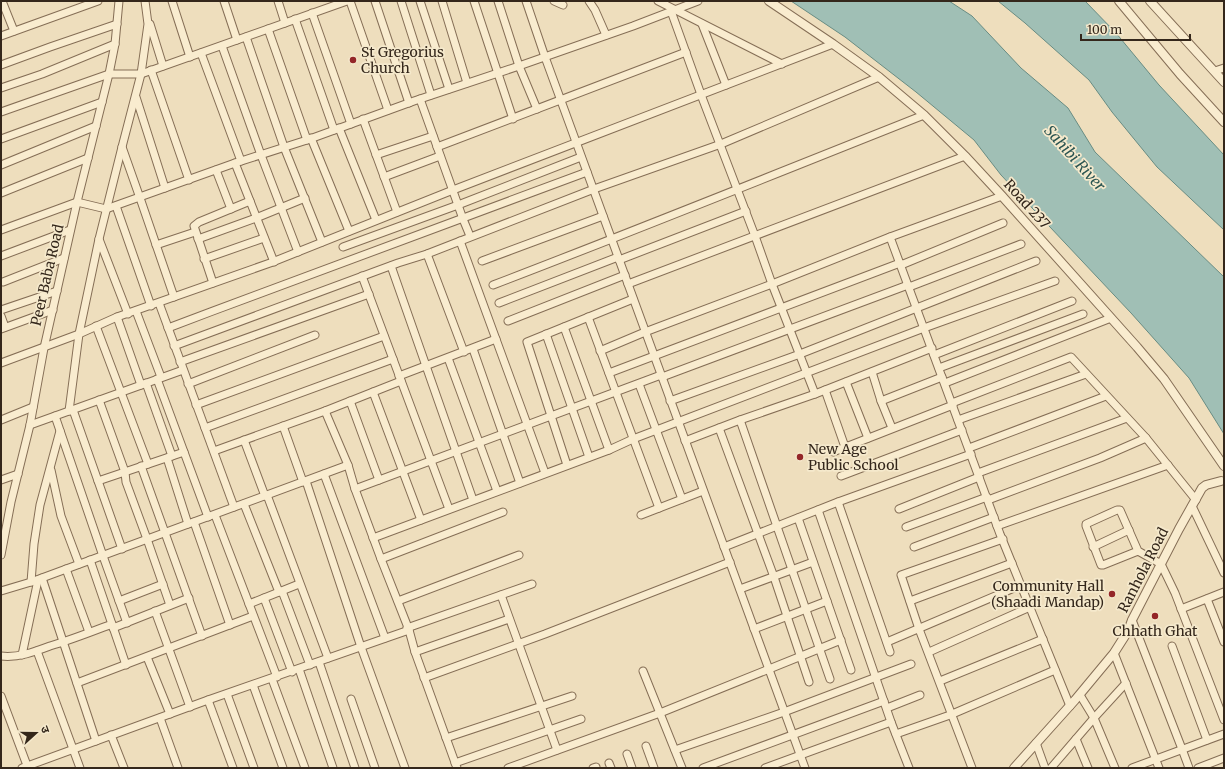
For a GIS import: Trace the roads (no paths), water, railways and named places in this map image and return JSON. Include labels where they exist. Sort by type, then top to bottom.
[{"type":"street","points":[[2,1],[14,31]]},
{"type":"street","points":[[1,36],[98,1]]},
{"type":"street","name":"Peer Baba Road","points":[[1,555],[2,539],[30,425],[44,348],[70,230],[109,74],[115,44],[119,1]]},
{"type":"street","points":[[122,549],[71,410],[79,334],[106,209],[141,74],[148,24],[145,1]]},
{"type":"street","points":[[172,1],[190,57]]},
{"type":"street","points":[[224,1],[237,40]]},
{"type":"street","points":[[278,1],[285,23]]},
{"type":"street","points":[[1,112],[109,74],[141,74],[348,1],[388,110]]},
{"type":"street","points":[[375,1],[409,103]]},
{"type":"street","points":[[401,1],[431,95]]},
{"type":"street","points":[[420,1],[449,89]]},
{"type":"street","points":[[442,1],[467,83]]},
{"type":"street","points":[[474,1],[513,118]]},
{"type":"street","points":[[498,1],[519,66],[537,109]]},
{"type":"street","points":[[526,1],[581,157],[805,768]]},
{"type":"street","points":[[554,1],[563,5]]},
{"type":"street","points":[[589,1],[595,10],[606,35]]},
{"type":"street","points":[[658,1],[673,10],[782,64]]},
{"type":"street","points":[[1,230],[77,202],[106,209],[116,206],[238,162],[309,139],[431,95],[545,57],[698,1]]},
{"type":"street","name":"Road 237","points":[[769,1],[879,77],[924,115],[965,156],[1164,379],[1224,466]]},
{"type":"street","points":[[1118,1],[1180,74],[1224,122]]},
{"type":"street","points":[[1150,1],[1224,82]]},
{"type":"street","points":[[673,10],[701,95],[721,144],[756,236],[772,284],[815,394]]},
{"type":"street","points":[[312,13],[351,124]]},
{"type":"street","points":[[147,15],[163,66]]},
{"type":"street","points":[[295,20],[336,129],[376,220]]},
{"type":"street","points":[[1,65],[117,24]]},
{"type":"street","points":[[702,24],[726,85]]},
{"type":"street","points":[[268,29],[309,139],[349,231]]},
{"type":"street","points":[[246,37],[284,147],[322,242]]},
{"type":"street","points":[[1,88],[42,74],[115,44]]},
{"type":"street","points":[[1,363],[44,348],[117,318],[274,262],[452,190],[833,44]]},
{"type":"street","points":[[222,46],[298,252]]},
{"type":"street","points":[[437,147],[686,52]]},
{"type":"street","points":[[201,53],[250,201],[274,262]]},
{"type":"street","points":[[1215,71],[1224,68]]},
{"type":"street","points":[[151,70],[189,180]]},
{"type":"street","points":[[174,346],[362,276],[427,254],[594,189],[721,144],[879,77]]},
{"type":"street","points":[[135,97],[165,188]]},
{"type":"street","points":[[420,99],[470,236]]},
{"type":"street","points":[[1,139],[102,102]]},
{"type":"street","points":[[492,285],[612,240],[924,115]]},
{"type":"street","points":[[363,120],[397,212]]},
{"type":"street","points":[[1,165],[96,126]]},
{"type":"street","points":[[376,155],[433,136]]},
{"type":"street","points":[[122,147],[174,297]]},
{"type":"street","points":[[384,177],[440,156]]},
{"type":"street","points":[[628,284],[965,156]]},
{"type":"street","points":[[343,247],[458,205],[581,157]]},
{"type":"street","points":[[1,193],[88,158]]},
{"type":"street","points":[[216,170],[231,209]]},
{"type":"street","points":[[168,328],[587,172]]},
{"type":"street","points":[[600,350],[890,237],[1002,196]]},
{"type":"street","points":[[198,239],[305,198]]},
{"type":"street","points":[[213,283],[195,232],[195,224],[250,201]]},
{"type":"street","points":[[116,206],[151,306]]},
{"type":"street","points":[[499,303],[746,211]]},
{"type":"street","points":[[482,260],[603,216]]},
{"type":"street","points":[[609,372],[900,264],[1003,223]]},
{"type":"street","points":[[1,256],[70,230]]},
{"type":"street","points":[[156,245],[195,232]]},
{"type":"street","points":[[890,237],[997,526],[1070,706]]},
{"type":"street","points":[[204,259],[264,238]]},
{"type":"street","points":[[99,239],[128,314]]},
{"type":"street","points":[[460,241],[545,474]]},
{"type":"street","points":[[356,489],[1021,244]]},
{"type":"street","points":[[427,254],[464,352]]},
{"type":"street","points":[[3,282],[64,258]]},
{"type":"street","points":[[670,401],[800,354],[1036,261]]},
{"type":"street","points":[[391,266],[473,500]]},
{"type":"street","points":[[508,321],[624,275]]},
{"type":"street","points":[[362,276],[449,509]]},
{"type":"street","points":[[373,538],[609,450],[634,439],[924,328],[1054,281]]},
{"type":"street","points":[[1,310],[57,291]]},
{"type":"street","points":[[30,425],[144,384],[181,366],[369,294]]},
{"type":"street","points":[[567,465],[527,342],[633,299]]},
{"type":"street","points":[[685,441],[872,372],[1072,301]]},
{"type":"street","points":[[158,303],[234,507]]},
{"type":"street","points":[[1,316],[3,328],[53,310]]},
{"type":"street","points":[[136,311],[184,452],[249,604],[305,768]]},
{"type":"street","points":[[939,368],[1083,314]]},
{"type":"street","points":[[588,317],[659,508]]},
{"type":"street","points":[[117,318],[144,384],[191,523],[230,625]]},
{"type":"street","points":[[881,401],[944,380],[1111,318]]},
{"type":"street","points":[[96,326],[145,465],[165,533],[202,636]]},
{"type":"street","points":[[564,327],[609,450]]},
{"type":"street","points":[[546,334],[589,457]]},
{"type":"street","points":[[188,384],[315,335]]},
{"type":"street","points":[[196,405],[384,336]]},
{"type":"street","points":[[214,451],[373,392],[426,366],[496,339]]},
{"type":"street","points":[[472,349],[520,483]]},
{"type":"street","points":[[833,452],[1071,357],[1146,438],[1168,465],[1194,503],[1224,572]]},
{"type":"street","points":[[448,358],[497,491]]},
{"type":"street","points":[[205,428],[393,359]]},
{"type":"street","points":[[872,372],[881,401],[892,428]]},
{"type":"street","points":[[958,420],[1086,374]]},
{"type":"street","points":[[846,382],[868,438]]},
{"type":"street","points":[[639,384],[682,499]]},
{"type":"street","points":[[826,390],[845,447]]},
{"type":"street","points":[[373,392],[421,520]]},
{"type":"street","points":[[724,547],[1106,396]]},
{"type":"street","points":[[99,400],[125,472],[126,482],[170,605]]},
{"type":"street","points":[[350,401],[379,480]]},
{"type":"street","points":[[1,420],[33,408]]},
{"type":"street","points":[[325,411],[348,466],[373,538],[398,601],[456,766],[581,719]]},
{"type":"street","points":[[55,416],[102,556],[127,622]]},
{"type":"street","points":[[899,509],[979,475],[1127,418]]},
{"type":"street","points":[[740,420],[830,679]]},
{"type":"street","points":[[282,426],[304,482],[405,768]]},
{"type":"street","points":[[719,428],[788,616],[810,682]]},
{"type":"street","points":[[22,655],[37,580],[34,544],[40,505],[60,430]]},
{"type":"street","points":[[841,476],[962,430]]},
{"type":"street","points":[[906,527],[1100,458],[1146,438]]},
{"type":"street","points":[[244,440],[328,658]]},
{"type":"street","points":[[98,481],[184,452]]},
{"type":"street","points":[[997,526],[1168,465]]},
{"type":"street","points":[[1,591],[37,580],[348,466]]},
{"type":"street","points":[[51,468],[61,516],[79,564]]},
{"type":"street","points":[[1,480],[18,474]]},
{"type":"street","points":[[324,474],[385,638]]},
{"type":"street","name":"Ranhola Road","points":[[1014,768],[1080,695],[1114,653],[1128,631],[1132,620],[1179,529],[1202,488],[1223,479]]},
{"type":"street","points":[[641,515],[704,491]]},
{"type":"street","points":[[838,502],[890,652]]},
{"type":"street","points":[[244,504],[310,665]]},
{"type":"street","points":[[818,510],[885,704],[909,768]]},
{"type":"street","points":[[1138,551],[1103,566],[1100,564],[1093,547],[1086,526],[1088,522],[1120,510],[1138,551],[1161,564],[1175,593],[1224,720]]},
{"type":"street","points":[[381,559],[502,512]]},
{"type":"street","points":[[914,546],[994,517]]},
{"type":"street","points":[[798,518],[851,670]]},
{"type":"street","points":[[1093,547],[1129,530]]},
{"type":"street","points":[[972,768],[919,629],[901,575],[1003,539]]},
{"type":"street","points":[[398,601],[519,555]]},
{"type":"street","points":[[90,560],[126,665]]},
{"type":"street","points":[[424,678],[518,644],[730,562]]},
{"type":"street","points":[[740,589],[813,562]]},
{"type":"street","points":[[910,601],[1012,563]]},
{"type":"street","points":[[66,569],[89,632]]},
{"type":"street","points":[[37,580],[64,642],[96,741]]},
{"type":"street","points":[[119,601],[163,584]]},
{"type":"street","points":[[249,604],[299,584]]},
{"type":"street","points":[[1,696],[26,767],[532,584]]},
{"type":"street","points":[[887,642],[1021,585]]},
{"type":"street","points":[[1181,609],[1224,592]]},
{"type":"street","points":[[501,595],[556,750]]},
{"type":"street","points":[[1,656],[22,655],[64,642],[89,632],[127,622],[189,598]]},
{"type":"street","points":[[264,598],[295,670],[333,768]]},
{"type":"street","points":[[1207,599],[1224,642]]},
{"type":"street","points":[[754,629],[827,601]]},
{"type":"street","points":[[929,652],[1030,607]]},
{"type":"street","points":[[155,611],[190,707]]},
{"type":"street","points":[[77,684],[253,616]]},
{"type":"street","points":[[415,652],[509,619]]},
{"type":"street","points":[[1132,620],[1189,768]]},
{"type":"street","points":[[940,681],[1043,639]]},
{"type":"street","points":[[508,768],[660,713],[841,640]]},
{"type":"street","points":[[1172,646],[1207,740]]},
{"type":"street","points":[[37,650],[80,768]]},
{"type":"street","points":[[1114,653],[1159,768]]},
{"type":"street","points":[[147,657],[170,714]]},
{"type":"street","points":[[319,662],[355,768]]},
{"type":"street","points":[[675,750],[784,712],[911,664]]},
{"type":"street","points":[[896,734],[952,714],[1055,670]]},
{"type":"street","points":[[643,671],[682,768]]},
{"type":"street","points":[[1051,768],[1094,718],[1126,684]]},
{"type":"street","points":[[253,685],[283,768]]},
{"type":"street","points":[[227,694],[254,768]]},
{"type":"street","points":[[703,768],[793,735],[885,704],[920,695]]},
{"type":"street","points":[[1080,695],[1094,718],[1116,768]]},
{"type":"street","points":[[446,738],[572,696]]},
{"type":"street","points":[[351,699],[375,768]]},
{"type":"street","points":[[208,700],[233,768]]},
{"type":"street","points":[[160,718],[178,768]]},
{"type":"street","points":[[765,768],[892,722]]},
{"type":"street","points":[[1132,768],[1224,734]]},
{"type":"street","points":[[112,736],[124,768]]},
{"type":"street","points":[[1076,739],[1088,768]]},
{"type":"street","points":[[1036,743],[1045,768]]},
{"type":"street","points":[[646,746],[654,768]]},
{"type":"street","points":[[627,754],[632,768]]},
{"type":"street","points":[[1198,768],[1224,758]]},
{"type":"water","name":"Sahibi River","points":[[791,1],[949,1],[972,16],[1021,68],[1068,108],[1095,152],[1224,277],[1224,434],[1189,378],[1131,313],[1001,175],[974,140],[916,92],[845,37]]},
{"type":"water","points":[[998,1],[1085,1],[1116,33],[1159,85],[1224,155],[1224,230],[1157,167],[1112,112],[1089,80]]},
{"type":"place","name":"St Gregorius Church","points":[[353,60]]},
{"type":"place","name":"New Age Public School","points":[[800,457]]},
{"type":"place","name":"Community Hall (Shaadi Mandap)","points":[[1112,594]]},
{"type":"place","name":"Chhath Ghat","points":[[1155,616]]}]
